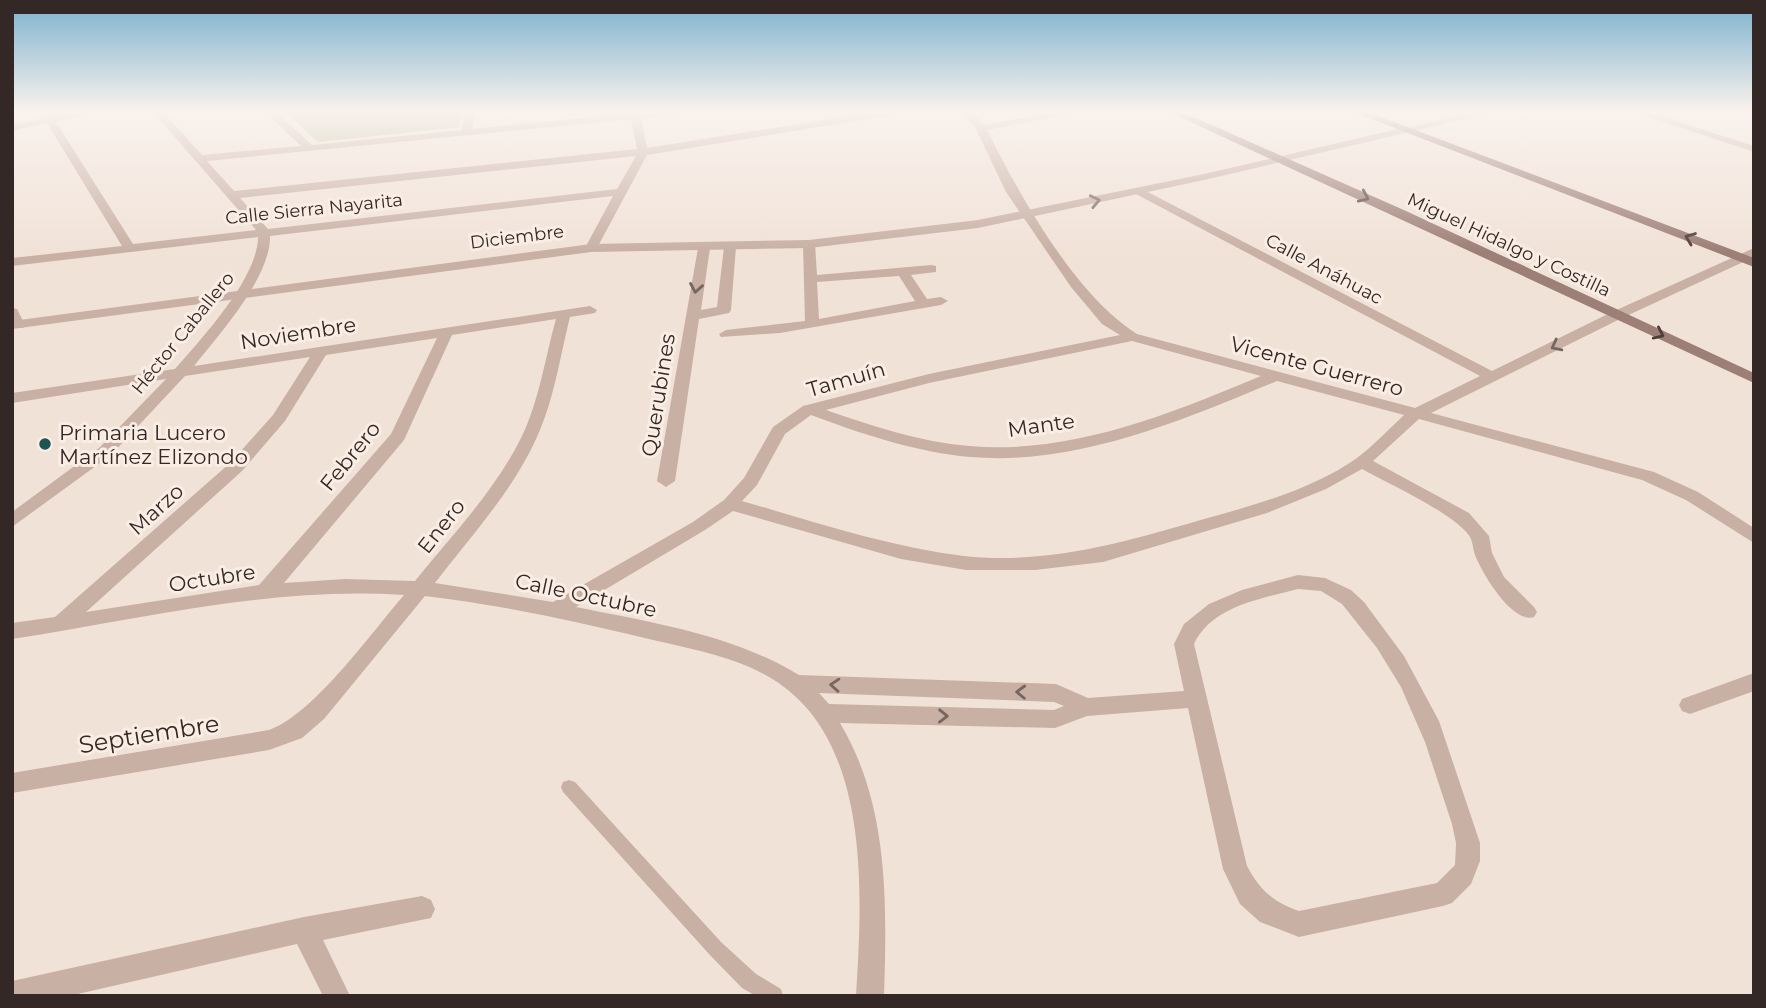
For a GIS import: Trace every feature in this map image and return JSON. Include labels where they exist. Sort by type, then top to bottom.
[{"type":"main road","points":[[1481,158],[1750,258]]},
{"type":"main road","name":"Miguel Hidalgo y Costilla","points":[[1279,159],[1754,379]]},
{"type":"street","points":[[77,158],[128,246]]},
{"type":"street","points":[[199,159],[209,158]]},
{"type":"street","points":[[231,195],[585,158]]},
{"type":"street","points":[[591,248],[640,158]]},
{"type":"street","name":"Vicente Guerrero","points":[[996,158],[1012,192],[1091,303],[1107,321],[1132,337],[1648,476],[1692,496],[1754,537]]},
{"type":"street","name":"Diciembre","points":[[14,321],[591,248],[809,244],[964,226],[1028,215],[1283,158]]},
{"type":"street","points":[[199,159],[264,232]]},
{"type":"street","name":"Calle Anáhuac","points":[[1138,191],[1493,377]]},
{"type":"street","name":"Calle Sierra Nayarita","points":[[12,261],[620,192]]},
{"type":"street","name":"Héctor Caballero","points":[[12,521],[100,455],[133,425],[244,294],[266,248],[268,239],[264,232]]},
{"type":"street","points":[[809,244],[812,323]]},
{"type":"street","name":"Querubines","points":[[691,316],[717,314],[724,310],[730,247]]},
{"type":"street","name":"Querubines","points":[[666,481],[704,248]]},
{"type":"street","points":[[730,504],[901,552],[965,563],[1035,563],[1103,555],[1261,509],[1320,485],[1362,462],[1415,415],[1617,314],[1750,258]]},
{"type":"street","points":[[810,279],[932,269]]},
{"type":"street","points":[[903,272],[923,304]]},
{"type":"street","points":[[726,334],[790,329],[941,301]]},
{"type":"street","name":"Noviembre","points":[[12,398],[590,310]]},
{"type":"street","name":"Enero","points":[[294,731],[316,713],[482,511],[529,438],[539,412],[564,314]]},
{"type":"street","name":"Febrero","points":[[264,593],[398,436],[446,332]]},
{"type":"street","name":"Tamuín","points":[[557,609],[699,527],[730,504],[751,481],[779,431],[809,410],[929,379],[1132,337]]},
{"type":"street","name":"Marzo","points":[[59,625],[236,467],[279,418],[322,349]]},
{"type":"street","name":"Mante","points":[[809,410],[933,446],[971,452],[1014,453],[1059,446],[1150,423],[1202,407],[1275,376]]},
{"type":"street","points":[[1362,462],[1463,517],[1480,536],[1483,554],[1497,581],[1527,612]]},
{"type":"street","points":[[1298,582],[1316,582],[1336,589],[1351,600],[1387,645],[1413,685],[1430,720],[1467,839],[1468,860],[1461,880],[1443,894],[1299,924],[1269,913],[1249,895],[1235,869],[1195,699],[1184,643],[1188,629],[1202,616],[1248,596],[1298,582]]},
{"type":"street","name":"Octubre","points":[[12,631],[264,593],[345,586],[420,589]]},
{"type":"street","name":"Calle Octubre","points":[[420,589],[557,609],[741,654],[795,682]]},
{"type":"street","points":[[795,682],[1056,693],[1086,707]]},
{"type":"street","points":[[795,682],[824,713],[853,769],[869,840],[870,996]]},
{"type":"street","points":[[1690,705],[1754,682]]},
{"type":"street","points":[[824,713],[1055,719],[1086,707],[1195,699]]},
{"type":"street","name":"Septiembre","points":[[12,783],[270,740],[294,731]]},
{"type":"street","points":[[12,995],[304,930],[422,909]]},
{"type":"street","points":[[304,930],[337,996]]},
{"type":"lane","points":[[569,787],[715,948],[749,981],[774,996]]},
{"type":"place","name":"Primaria Lucero Martínez Elizondo","points":[[45,444]]}]
